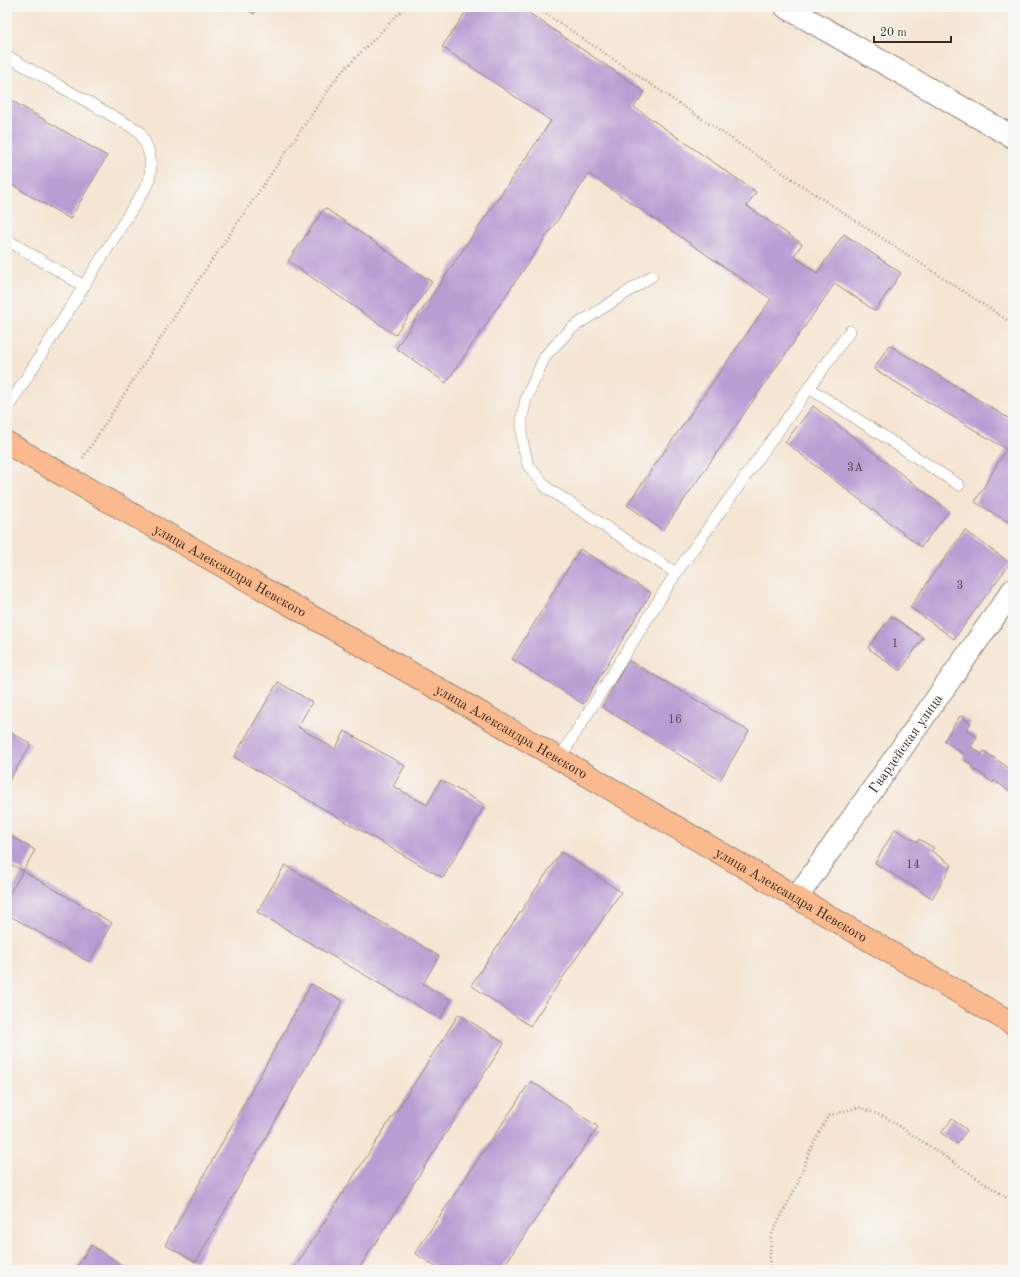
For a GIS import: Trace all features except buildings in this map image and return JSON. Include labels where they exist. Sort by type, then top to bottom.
[{"type":"main road","name":"улица Александра Невского","points":[[7,443],[559,759],[1013,1024]]},
{"type":"street","points":[[786,7],[1013,137]]},
{"type":"street","name":"Гвардейская улица","points":[[797,897],[1013,590]]},
{"type":"lane","points":[[7,56],[139,131],[148,147],[151,169],[149,182],[7,408]]},
{"type":"lane","points":[[7,240],[84,286]]},
{"type":"lane","points":[[652,276],[572,328],[545,356],[526,399],[522,417],[522,440],[528,465],[547,488],[676,573]]},
{"type":"lane","points":[[559,759],[676,573],[850,331]]},
{"type":"lane","points":[[809,388],[959,485]]},
{"type":"path","points":[[70,479],[193,288],[338,76],[405,7]]},
{"type":"path","points":[[536,7],[745,148],[1013,324]]},
{"type":"path","points":[[769,1270],[771,1236],[797,1185],[810,1150],[828,1116],[859,1108],[887,1118],[1013,1202]]}]
